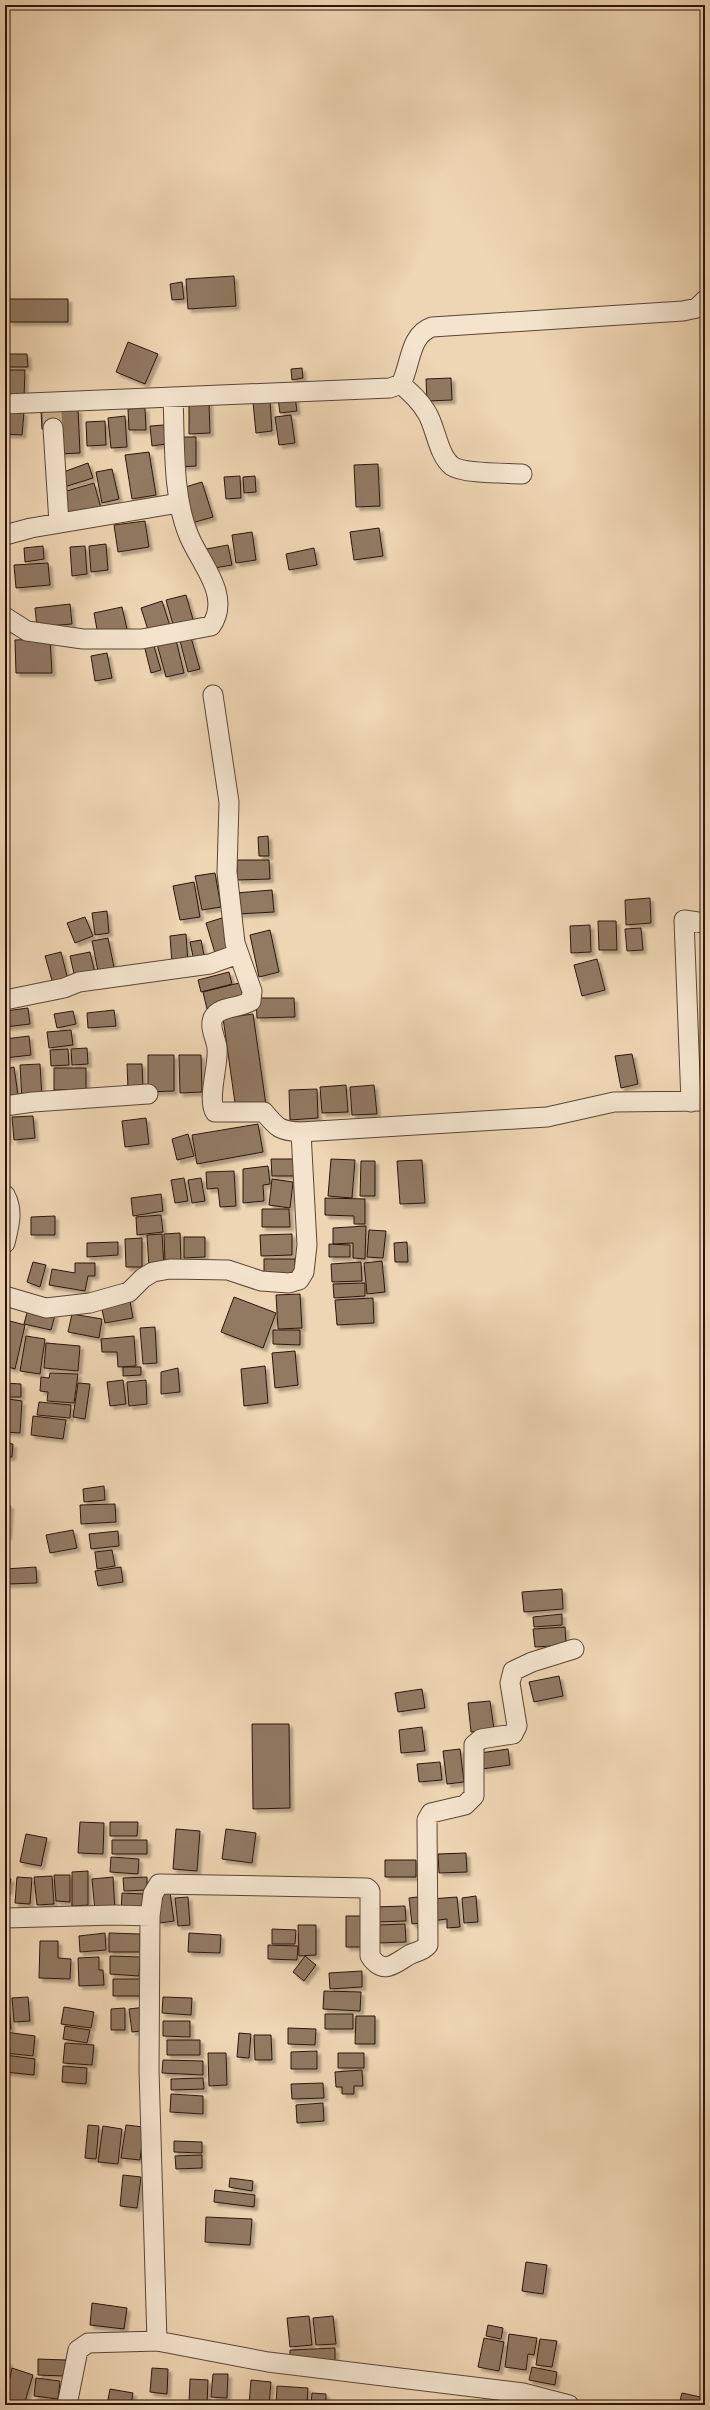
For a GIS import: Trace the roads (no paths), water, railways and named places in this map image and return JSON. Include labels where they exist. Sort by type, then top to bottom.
[{"type":"street","points":[[401,384],[413,346],[424,330],[432,327],[683,311],[697,308],[705,300]]},
{"type":"street","points":[[5,404],[53,414],[173,397],[390,388],[401,384]]},
{"type":"street","points":[[401,384],[416,398],[427,414],[445,457],[452,466],[464,470],[522,474]]},
{"type":"street","points":[[5,618],[27,631],[83,640],[142,639],[211,626],[217,612],[213,580],[189,536],[179,503],[173,397]]},
{"type":"street","points":[[53,414],[59,523]]},
{"type":"street","points":[[5,535],[59,523],[179,503]]},
{"type":"street","points":[[213,694],[229,802],[227,872],[235,943],[252,991],[251,1001],[244,1006],[221,1010],[213,1018],[212,1031],[217,1048],[213,1108],[220,1114],[264,1112],[277,1128],[285,1132],[301,1132],[547,1117],[614,1102],[698,1102],[684,920],[705,923]]},
{"type":"street","points":[[5,1000],[64,988],[79,982],[210,964],[238,954]]},
{"type":"street","points":[[5,1106],[33,1102],[148,1094]]},
{"type":"street","points":[[5,1296],[46,1308],[90,1303],[129,1292],[143,1278],[153,1272],[170,1269],[228,1270],[261,1281],[289,1283],[299,1280],[304,1272],[307,1245],[301,1132]]},
{"type":"street","points":[[5,1195],[9,1203],[10,1213],[5,1243]]},
{"type":"street","points":[[157,2341],[149,2070],[150,1916],[153,1894],[159,1884],[367,1888],[370,1891],[370,1956],[374,1962],[386,1967],[396,1965],[411,1954],[425,1950],[428,1946],[427,1820],[431,1813],[465,1805],[474,1796],[474,1744],[481,1739],[513,1734],[516,1726],[510,1684],[513,1671],[532,1662],[574,1649]]},
{"type":"street","points":[[5,1918],[116,1915],[150,1916]]},
{"type":"street","points":[[67,2405],[78,2350],[88,2343],[157,2341],[268,2362],[523,2393],[569,2405]]},
{"type":"tunnel","points":[[52,411],[53,428]]}]
